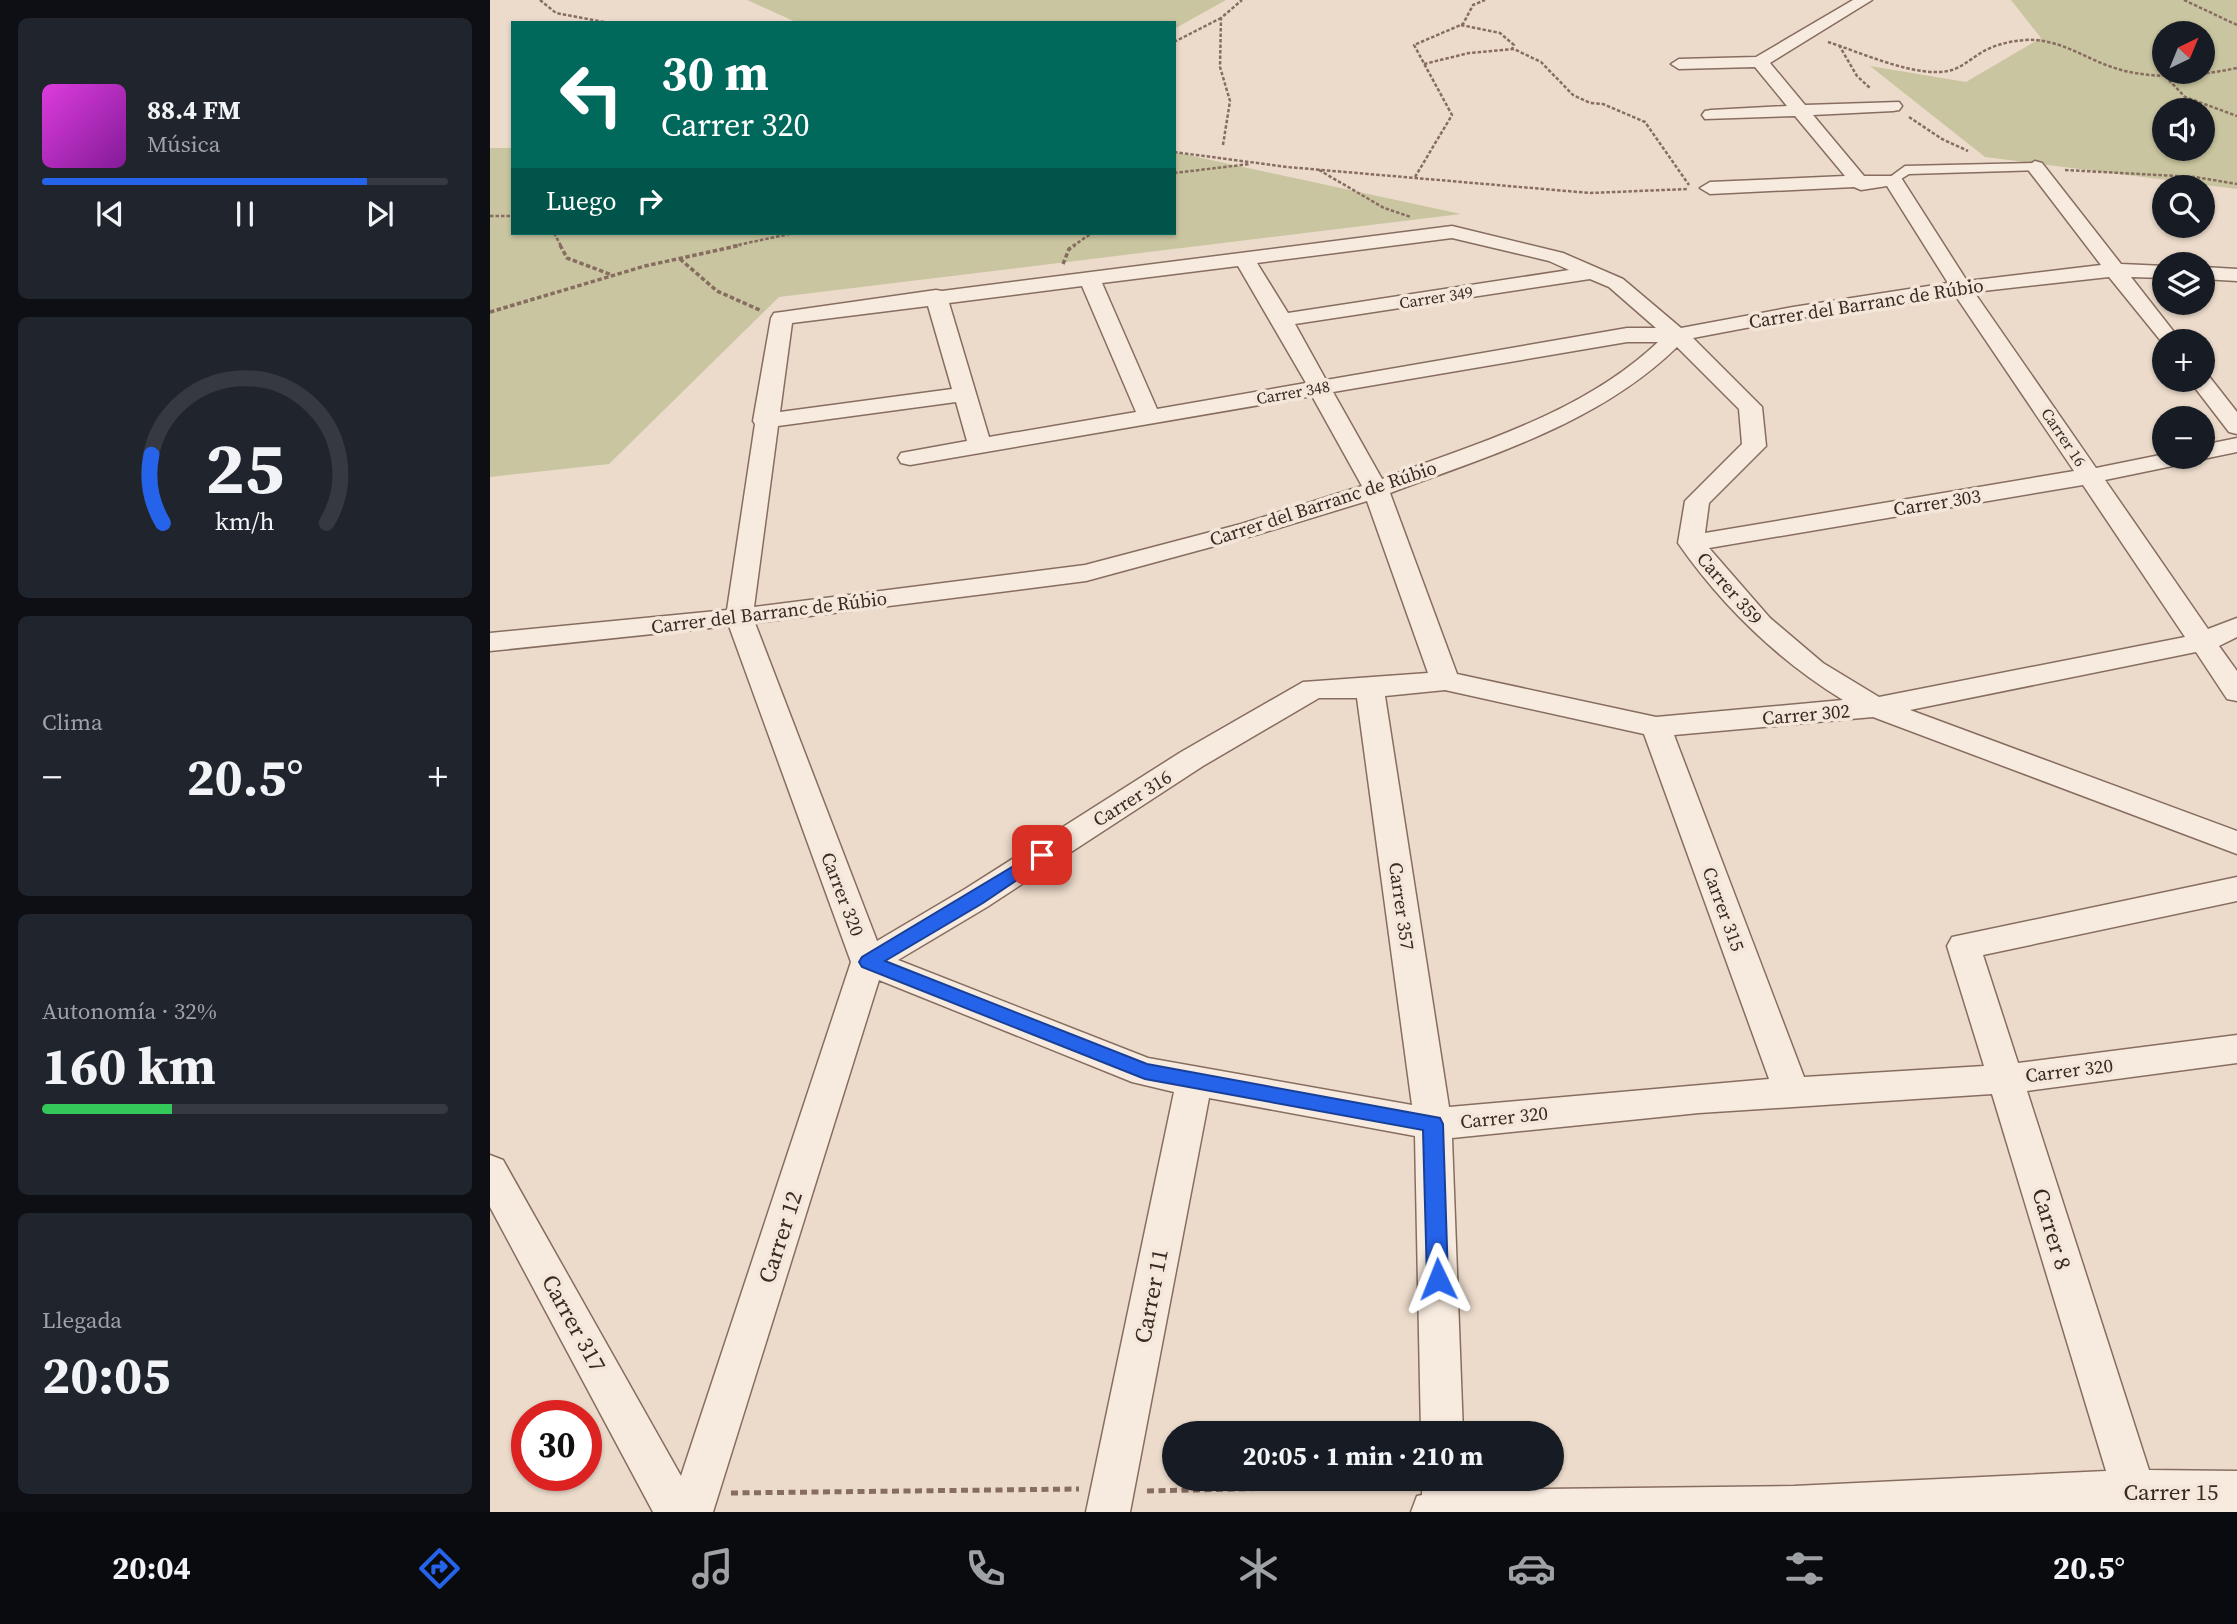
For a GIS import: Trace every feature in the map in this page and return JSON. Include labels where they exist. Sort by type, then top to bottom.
[{"type":"street","points":[[1679,64],[1760,62],[1864,0]]},
{"type":"street","points":[[1760,62],[1861,184]]},
{"type":"street","points":[[1711,115],[1893,106]]},
{"type":"street","points":[[1701,189],[1861,184],[1893,180],[1905,170],[2035,167],[2160,329]]},
{"type":"street","name":"Carrer 16","points":[[1893,180],[1961,288],[2237,692]]},
{"type":"street","points":[[739,617],[765,421],[782,318],[936,296],[1245,260],[1452,232]]},
{"type":"street","name":"Carrer 359","points":[[1452,232],[1556,257],[1616,283],[1677,335],[1749,407],[1754,446],[1696,501],[1691,543],[1760,624],[1814,669],[1875,708],[2237,843]]},
{"type":"street","points":[[1245,260],[1282,320],[1376,490],[1445,681]]},
{"type":"street","name":"Carrer del Barranc de Rúbio","points":[[490,642],[739,617],[1086,573],[1250,529],[1376,490],[1561,419],[1646,365],[1677,335],[1793,313],[1961,288],[2113,270],[2152,272]]},
{"type":"street","name":"Carrer 349","points":[[1282,320],[1590,274]]},
{"type":"street","points":[[2215,274],[2237,275]]},
{"type":"street","points":[[1089,278],[1149,416]]},
{"type":"street","points":[[936,296],[980,446]]},
{"type":"street","name":"Carrer 348","points":[[910,458],[1627,335],[1677,335]]},
{"type":"street","points":[[2209,392],[2237,427]]},
{"type":"street","points":[[765,421],[965,394]]},
{"type":"street","points":[[2215,450],[2237,445]]},
{"type":"street","name":"Carrer 303","points":[[1691,543],[2152,463]]},
{"type":"street","name":"Carrer 320","points":[[739,617],[868,962],[1145,1072],[1433,1124],[1699,1098],[2005,1079],[2237,1049]]},
{"type":"street","name":"Carrer 302","points":[[1370,688],[1445,681],[1656,727],[1875,708],[2204,642],[2237,627]]},
{"type":"street","name":"Carrer 316","points":[[868,962],[976,898],[1192,759],[1313,689],[1370,688]]},
{"type":"street","name":"Carrer 357","points":[[1370,688],[1433,1124],[1442,1421]]},
{"type":"street","name":"Carrer 315","points":[[1656,727],[1792,1092]]},
{"type":"street","name":"Carrer 8","points":[[2137,1501],[1964,946],[2237,889]]},
{"type":"street","name":"Carrer 12","points":[[688,1506],[868,962]]},
{"type":"street","name":"Carrer 11","points":[[1095,1500],[1194,1081]]},
{"type":"street","name":"Carrer 317","points":[[490,1171],[688,1506]]},
{"type":"street","name":"Carrer 15","points":[[1437,1500],[1795,1510],[2137,1501],[2237,1493]]},
{"type":"path","points":[[540,0],[556,13],[598,21]]},
{"type":"path","points":[[1176,41],[1221,18],[1242,0]]},
{"type":"path","points":[[1461,25],[1473,5],[1485,0]]},
{"type":"path","points":[[2184,0],[2237,25]]},
{"type":"path","points":[[1221,18],[1220,67],[1230,101],[1223,145]]},
{"type":"path","points":[[1415,177],[1452,115],[1413,45],[1461,25],[1500,33],[1514,45],[1511,50]]},
{"type":"path","points":[[1805,35],[1913,67],[1944,72],[1987,50],[2034,40],[2053,43],[2130,72],[2152,74]]},
{"type":"path","points":[[1839,45],[1857,76],[1893,106],[1942,139],[1969,151]]},
{"type":"path","points":[[1424,64],[1469,53],[1511,50],[1541,62],[1573,95],[1590,103],[1603,104],[1645,122],[1701,189]]},
{"type":"path","points":[[2216,72],[2237,68]]},
{"type":"path","points":[[2173,84],[2185,97],[2237,116]]},
{"type":"path","points":[[1176,152],[1258,164],[1590,193],[1701,189]]},
{"type":"path","points":[[1176,173],[1258,164]]},
{"type":"path","points":[[2035,167],[2195,177],[2237,184]]},
{"type":"path","points":[[1319,169],[1384,208],[1452,232]]},
{"type":"path","points":[[490,216],[511,216]]},
{"type":"path","points":[[555,235],[567,258],[613,276]]},
{"type":"path","points":[[490,312],[679,258],[785,235]]},
{"type":"path","points":[[1089,235],[1069,249],[1062,268],[1089,278]]},
{"type":"path","points":[[679,258],[710,289],[732,301],[782,318]]},
{"type":"path","points":[[1147,1491],[1437,1500]]},
{"type":"path","points":[[688,1506],[1095,1500]]},
{"type":"shaded area","points":[[747,0],[1226,0],[1176,28],[1176,21],[794,21]]},
{"type":"shaded area","points":[[2011,0],[2237,0],[2237,189],[2215,186],[2215,175],[2152,175],[2152,178],[1985,157],[1870,66],[1966,82],[2041,38]]},
{"type":"shaded area","points":[[490,148],[511,148],[511,235],[1176,235],[1176,152],[1461,214],[779,297],[609,464],[490,477]]},
{"type":"route","points":[[1042,855],[868,962],[1145,1072],[1433,1124],[1438,1279]]}]
